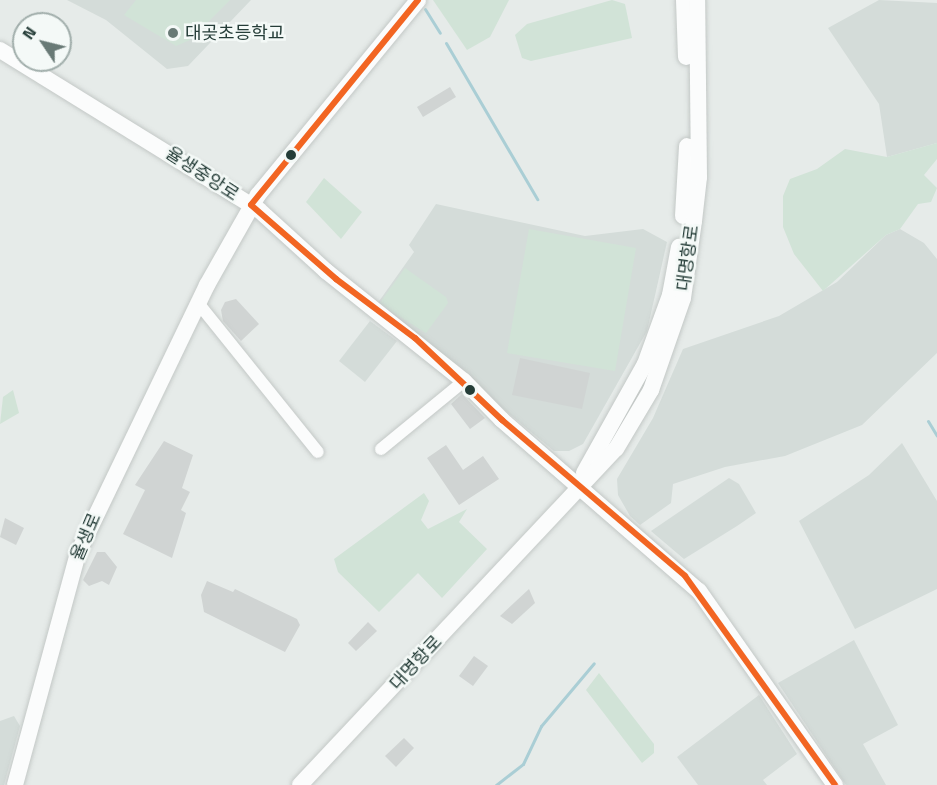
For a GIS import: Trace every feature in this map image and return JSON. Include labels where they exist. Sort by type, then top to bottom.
[{"type":"street","name":"율생로","points":[[15,785],[78,552],[198,303],[251,205],[418,0]]},
{"type":"street","name":"대명항로","points":[[578,484],[645,364],[677,265],[687,178],[684,0]]},
{"type":"street","name":"대명항로","points":[[300,785],[578,484],[616,449],[645,401],[669,348],[683,298],[699,177],[697,0]]},
{"type":"street","name":"율생중앙로","points":[[0,50],[251,205],[464,381],[502,420],[699,591],[835,785]]},
{"type":"street","points":[[198,303],[318,452]]},
{"type":"street","points":[[381,449],[464,381]]},
{"type":"shaded area","name":"대곶초등학교","points":[[67,0],[251,0],[188,66],[167,69],[106,20]]},
{"type":"shaded area","points":[[879,0],[937,3],[937,143],[887,157],[879,104],[828,28]]},
{"type":"shaded area","points":[[436,204],[585,236],[643,229],[667,242],[647,331],[583,444],[569,451],[554,451],[377,304],[414,252],[409,245]]},
{"type":"shaded area","points":[[900,229],[924,243],[937,259],[937,353],[862,425],[785,456],[725,467],[673,484],[671,503],[640,525],[630,516],[618,495],[617,479],[653,418],[683,349],[779,316],[837,282],[886,235]]},
{"type":"shaded area","points":[[370,321],[397,341],[365,382],[339,361]]},
{"type":"shaded area","points":[[902,443],[937,501],[937,589],[855,629],[799,521],[869,475]]},
{"type":"shaded area","points":[[729,478],[739,484],[756,513],[684,559],[651,531]]},
{"type":"shaded area","points":[[854,640],[898,725],[863,744],[886,785],[846,785],[778,683]]},
{"type":"shaded area","points":[[759,695],[797,754],[763,780],[767,785],[698,785],[677,757]]},
{"type":"shaded area","points":[[14,716],[20,726],[4,785],[0,785],[0,721]]},
{"type":"green space","points":[[136,0],[230,0],[190,40],[176,46],[124,15]]},
{"type":"green space","points":[[433,0],[509,0],[490,37],[467,50]]},
{"type":"green space","points":[[612,0],[625,4],[632,38],[531,61],[522,58],[515,35],[527,24]]},
{"type":"green space","points":[[937,143],[937,159],[924,175],[937,188],[931,202],[918,204],[900,229],[886,235],[823,291],[794,254],[783,227],[783,196],[790,179],[817,169],[845,149],[887,157]]},
{"type":"green space","points":[[324,178],[362,212],[341,239],[306,202]]},
{"type":"green space","points":[[529,229],[636,248],[615,371],[507,353]]},
{"type":"green space","points":[[405,268],[446,297],[448,303],[426,333],[379,304]]},
{"type":"green space","points":[[13,390],[19,413],[0,424],[3,397]]},
{"type":"green space","points":[[424,493],[429,501],[421,520],[428,529],[467,509],[459,522],[487,549],[442,598],[418,573],[379,612],[338,572],[334,559]]},
{"type":"green space","points":[[599,673],[654,744],[654,753],[642,763],[586,690]]},
{"type":"building","points":[[450,87],[456,97],[423,117],[417,107]]},
{"type":"building","points":[[236,299],[259,324],[241,341],[223,321],[221,310],[225,302]]},
{"type":"building","points":[[520,358],[590,373],[582,409],[512,395]]},
{"type":"building","points":[[462,394],[485,418],[470,429],[451,404]]},
{"type":"building","points":[[164,441],[193,455],[182,488],[190,492],[181,510],[186,513],[172,558],[123,534],[145,490],[135,485]]},
{"type":"building","points":[[446,445],[463,470],[483,456],[499,479],[459,505],[427,458]]},
{"type":"building","points":[[5,518],[24,528],[16,545],[0,537]]},
{"type":"building","points":[[97,552],[105,552],[117,567],[109,585],[102,581],[89,586],[83,580]]},
{"type":"building","points":[[207,581],[233,592],[235,589],[297,619],[300,625],[285,652],[204,612],[201,595]]},
{"type":"building","points":[[529,589],[535,603],[512,624],[500,616]]},
{"type":"building","points":[[368,622],[377,631],[356,651],[348,643]]},
{"type":"building","points":[[474,656],[488,666],[473,686],[459,676]]},
{"type":"building","points":[[404,738],[414,748],[396,767],[385,756]]},
{"type":"waterway","points":[[425,9],[440,33]]},
{"type":"waterway","points":[[446,43],[537,199]]},
{"type":"waterway","points":[[928,421],[937,436]]},
{"type":"waterway","points":[[496,785],[523,764],[541,726],[594,663]]},
{"type":"transit line","points":[[418,0],[251,205],[336,279],[415,338],[502,420],[685,576],[835,785]]},
{"type":"place","name":"대곶초등학교","points":[[173,33]]}]
